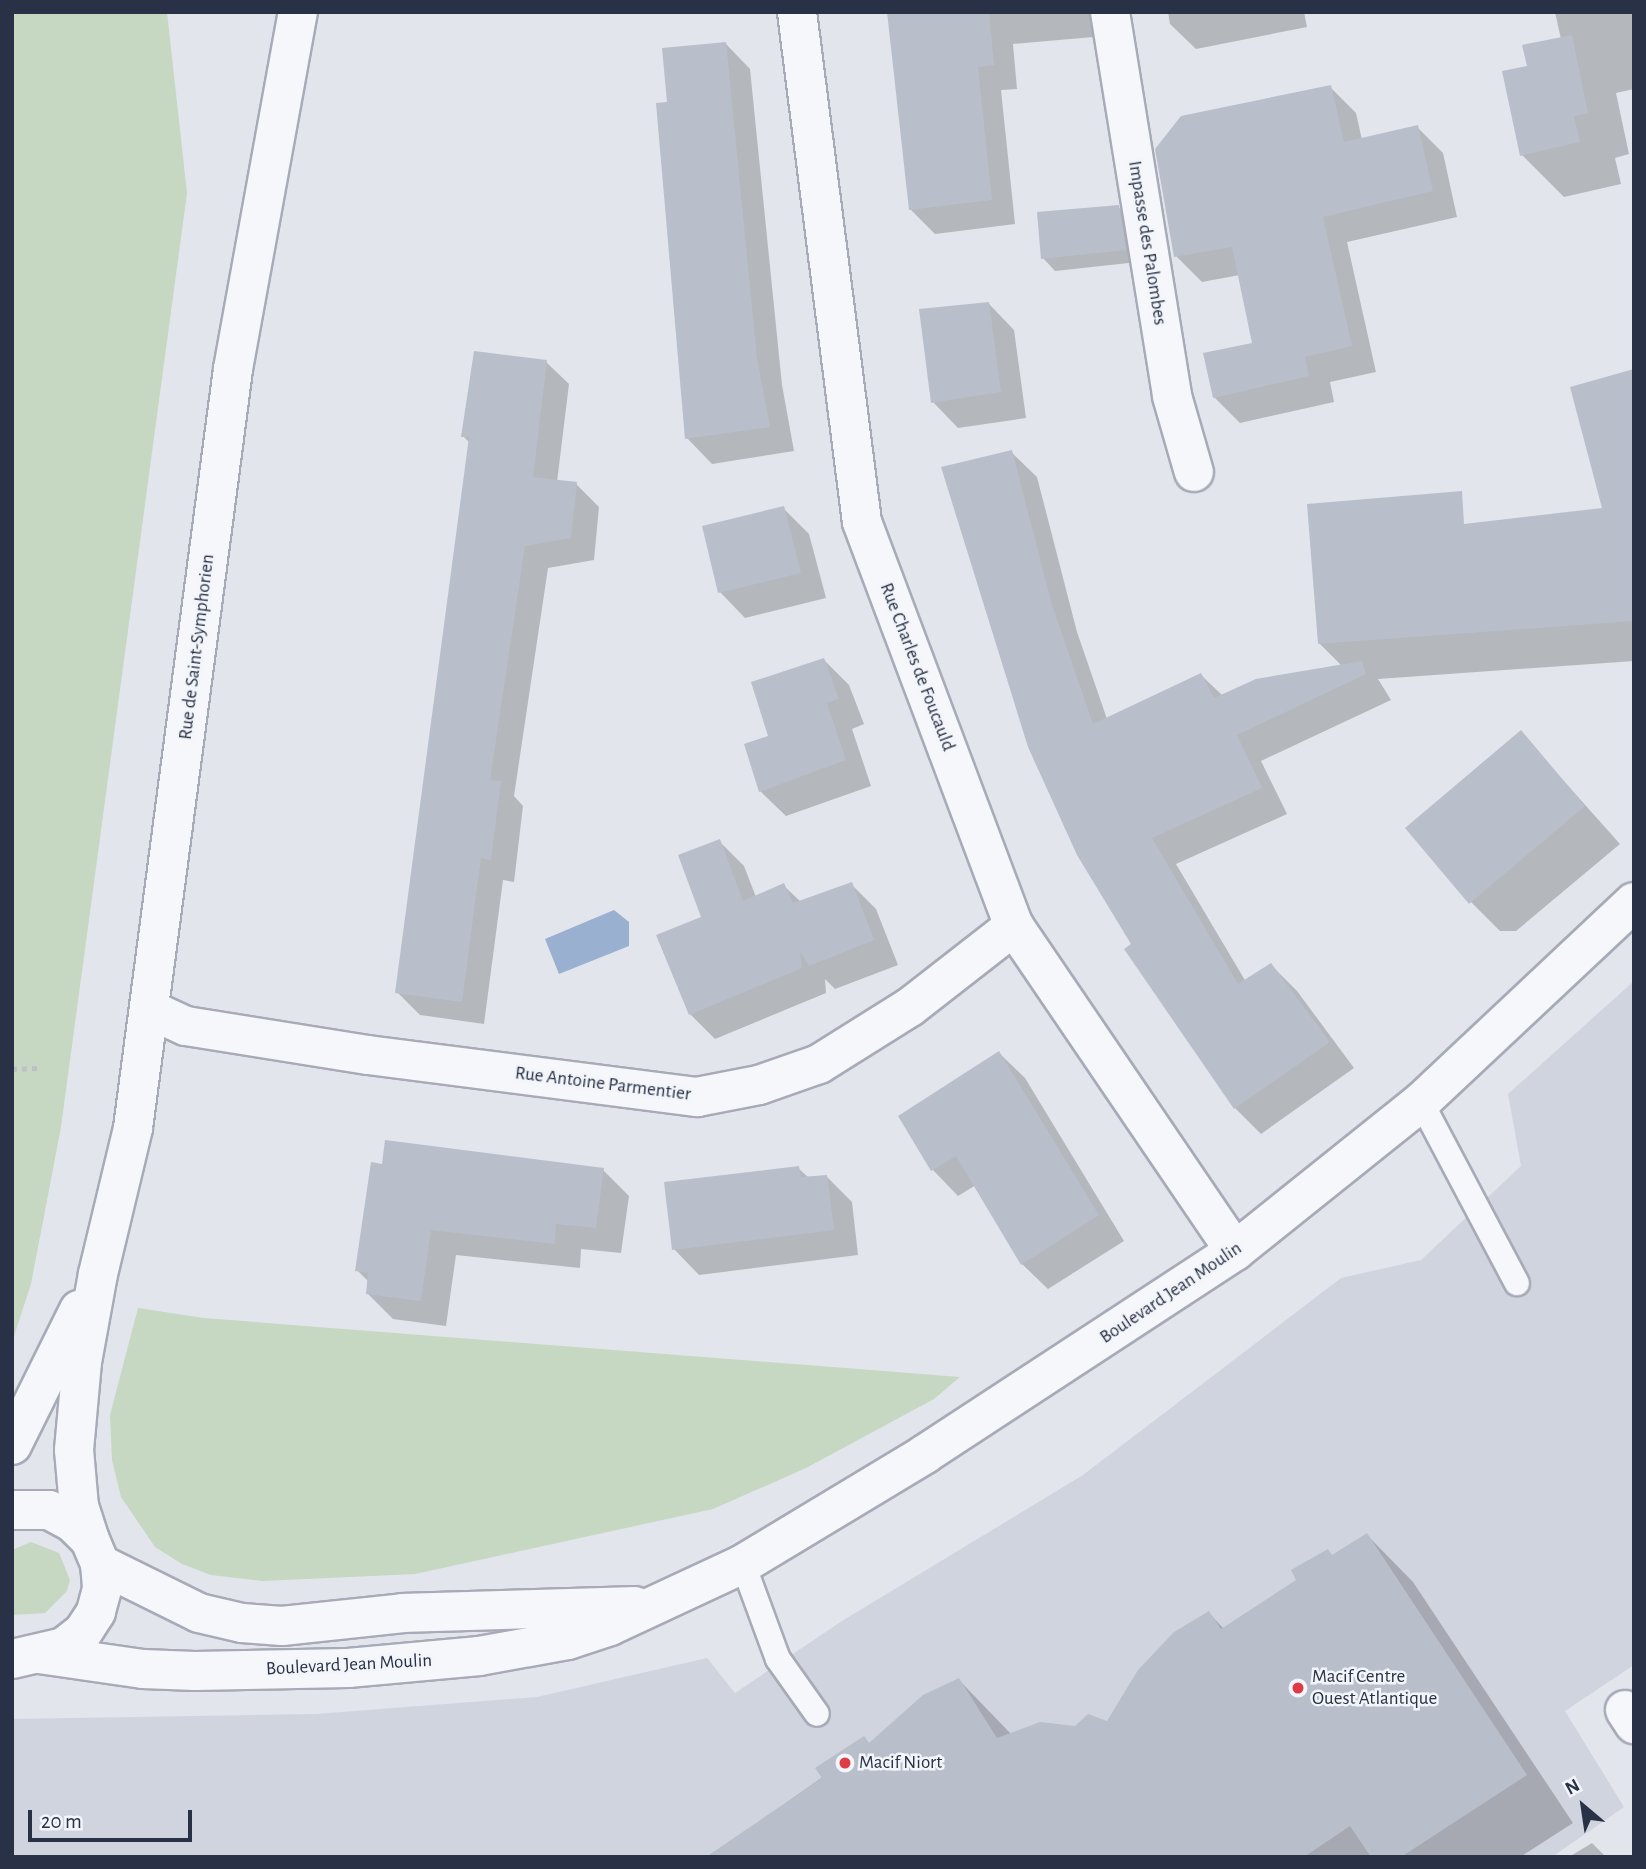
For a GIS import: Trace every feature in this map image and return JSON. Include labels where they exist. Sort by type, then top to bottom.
[{"type":"street","name":"Rue Charles de Foucauld","points":[[797,12],[862,523],[1014,926],[1235,1251]]},
{"type":"street","name":"Impasse des Palombes","points":[[1110,12],[1172,396],[1194,472]]},
{"type":"street","name":"Rue de Saint-Symphorien","points":[[26,1657],[64,1647],[83,1632],[96,1612],[102,1589],[95,1552],[79,1507],[74,1450],[80,1375],[97,1274],[133,1128],[151,1010],[233,369],[296,15]]},
{"type":"street","name":"Boulevard Jean Moulin","points":[[26,1657],[143,1669],[348,1668],[479,1656],[568,1640],[743,1564],[936,1447],[1235,1251],[1421,1102],[1634,902]]},
{"type":"street","name":"Rue Antoine Parmentier","points":[[151,1010],[186,1026],[368,1055],[697,1097],[759,1085],[819,1064],[910,1007],[1014,926]]},
{"type":"street","name":"Rue de Saint-Symphorien","points":[[12,1445],[97,1274]]},
{"type":"street","name":"Boulevard Jean Moulin","points":[[12,1510],[49,1510],[72,1522],[95,1552],[179,1604],[242,1623],[282,1626],[403,1612],[651,1605]]},
{"type":"lane","points":[[1421,1102],[1517,1283]]},
{"type":"lane","points":[[743,1564],[778,1659],[817,1714]]},
{"type":"path","points":[[12,1069],[38,1068]]},
{"type":"shaded area","points":[[1634,981],[1634,1665],[1565,1711],[1624,1807],[1552,1857],[12,1857],[12,1719],[316,1714],[537,1697],[707,1658],[735,1693],[842,1621],[1083,1475],[1341,1278],[1421,1260],[1521,1166],[1508,1094]]},
{"type":"green space","points":[[12,12],[167,12],[187,193],[61,1127],[31,1284],[12,1342]]},
{"type":"green space","points":[[138,1308],[204,1318],[960,1377],[934,1399],[806,1468],[713,1509],[415,1574],[263,1581],[211,1575],[182,1564],[155,1547],[121,1497],[112,1460],[110,1415]]},
{"type":"green space","points":[[31,1542],[59,1553],[70,1580],[67,1591],[45,1613],[12,1615],[12,1550]]},
{"type":"water","points":[[614,910],[629,922],[629,946],[559,974],[545,939]]},
{"type":"building","points":[[887,12],[989,12],[994,65],[978,67],[992,200],[909,210]]},
{"type":"building","points":[[1572,35],[1588,113],[1574,116],[1580,142],[1520,156],[1502,71],[1527,66],[1522,45]]},
{"type":"building","points":[[726,42],[757,358],[770,427],[685,439],[656,103],[667,102],[662,48]]},
{"type":"building","points":[[1331,85],[1344,142],[1418,125],[1433,191],[1323,217],[1352,346],[1305,357],[1309,376],[1213,398],[1203,353],[1252,343],[1232,247],[1174,257],[1155,149],[1181,116]]},
{"type":"building","points":[[1119,205],[1126,250],[1041,259],[1037,212]]},
{"type":"building","points":[[989,302],[1001,392],[931,403],[919,309]]},
{"type":"building","points":[[474,351],[547,360],[533,477],[577,482],[571,538],[525,546],[490,780],[501,781],[491,860],[481,858],[462,1002],[395,993],[469,437],[461,437]]},
{"type":"building","points":[[1634,369],[1634,621],[1318,644],[1307,504],[1462,491],[1464,524],[1602,508],[1570,387]]},
{"type":"building","points":[[1012,450],[1052,605],[1093,724],[1201,673],[1214,698],[1256,679],[1362,661],[1366,674],[1237,735],[1262,788],[1152,838],[1238,984],[1271,963],[1330,1042],[1234,1109],[1124,949],[1131,944],[1077,855],[1028,747],[941,467]]},
{"type":"building","points":[[784,506],[801,573],[718,593],[702,526]]},
{"type":"building","points":[[824,658],[839,699],[827,703],[846,760],[759,792],[744,744],[768,736],[751,682]]},
{"type":"building","points":[[1521,730],[1585,806],[1469,904],[1405,828]]},
{"type":"building","points":[[720,839],[743,901],[784,883],[793,903],[852,882],[874,940],[809,966],[800,951],[802,968],[689,1015],[656,935],[701,917],[678,855]]},
{"type":"building","points":[[999,1051],[1099,1215],[1021,1265],[956,1156],[931,1171],[898,1116]]},
{"type":"building","points":[[385,1140],[604,1168],[596,1228],[556,1224],[555,1244],[431,1230],[421,1301],[366,1294],[368,1273],[355,1271],[371,1162],[382,1164]]},
{"type":"building","points":[[799,1166],[801,1177],[827,1175],[834,1230],[672,1250],[664,1182]]},
{"type":"building","name":"Macif Centre Ouest Atlantique","points":[[1367,1533],[1527,1775],[1401,1857],[1371,1857],[1350,1826],[1304,1857],[706,1857],[822,1778],[815,1768],[864,1736],[869,1743],[923,1695],[959,1678],[997,1738],[1040,1722],[1075,1726],[1088,1714],[1107,1721],[1138,1670],[1174,1632],[1209,1611],[1221,1629],[1296,1580],[1291,1570],[1328,1549],[1332,1555]]},
{"type":"place","name":"Macif Centre Ouest Atlantique","points":[[1298,1688]]},
{"type":"place","name":"Macif Niort","points":[[845,1763]]}]
